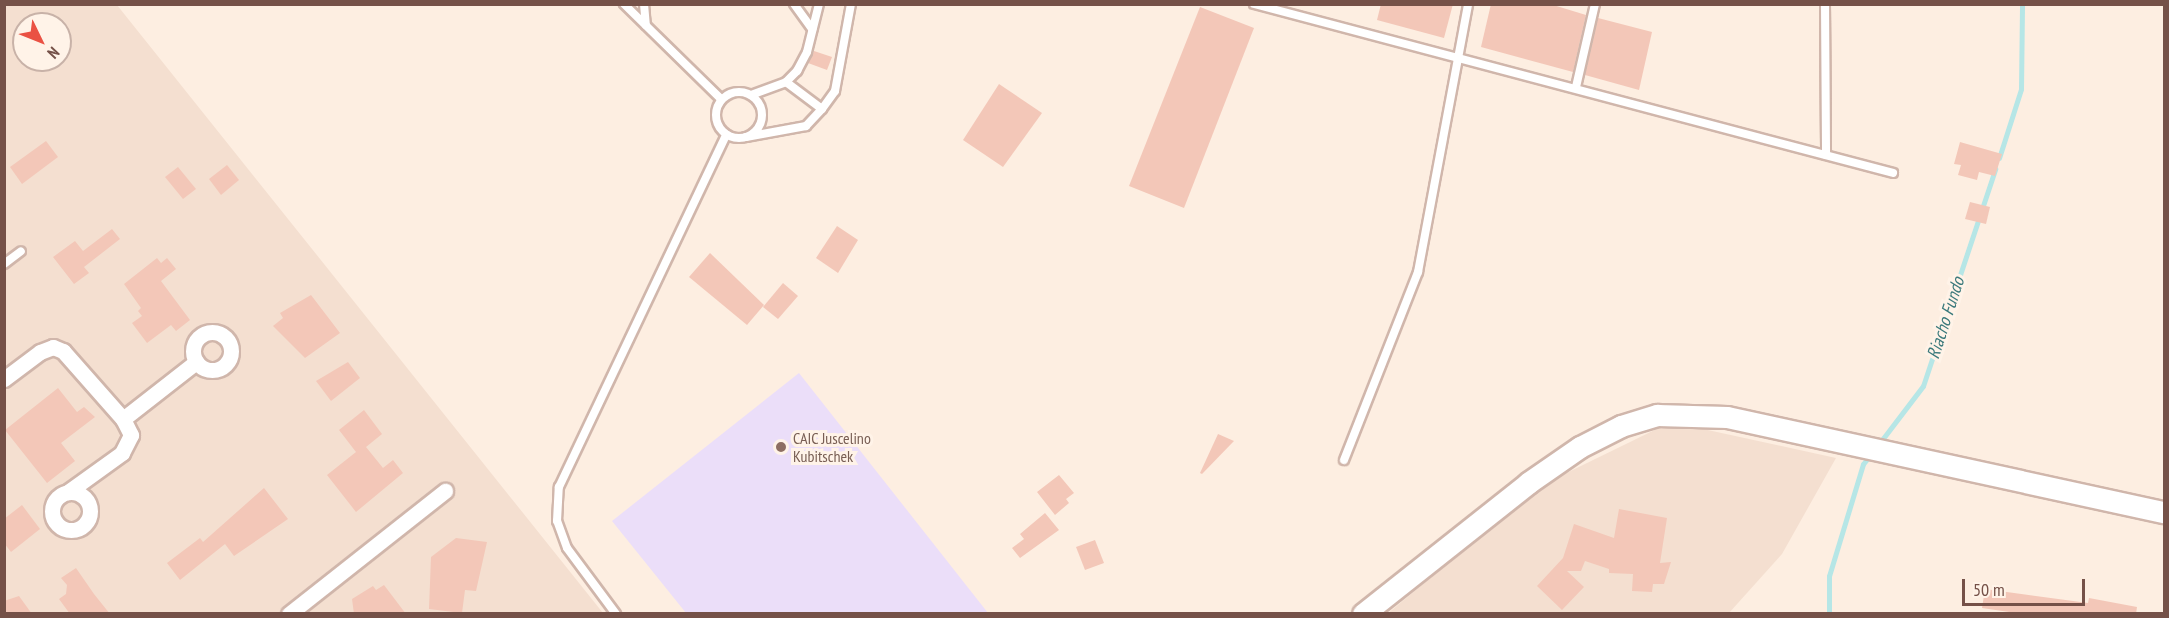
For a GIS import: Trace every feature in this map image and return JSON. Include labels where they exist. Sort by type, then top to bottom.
[{"type":"street","points":[[4,379],[40,352],[53,346],[63,351],[123,419],[131,435],[122,453],[68,492]]},
{"type":"street","points":[[123,419],[196,362]]},
{"type":"street","points":[[1363,614],[1528,483],[1580,447],[1621,426],[1657,415],[1727,417],[2164,512]]},
{"type":"street","points":[[289,614],[445,491]]},
{"type":"lane","points":[[624,4],[722,99]]},
{"type":"lane","points":[[644,4],[646,25]]},
{"type":"lane","points":[[794,4],[812,29]]},
{"type":"lane","points":[[751,95],[786,82],[807,52],[819,4]]},
{"type":"lane","points":[[726,135],[746,137],[806,126],[835,92],[851,4]]},
{"type":"lane","points":[[1254,4],[1456,58],[1576,87],[1893,173]]},
{"type":"lane","points":[[1344,460],[1418,272],[1456,58],[1468,4]]},
{"type":"lane","points":[[1576,87],[1594,4]]},
{"type":"lane","points":[[1825,4],[1826,155]]},
{"type":"lane","points":[[786,82],[822,109]]},
{"type":"lane","points":[[722,99],[741,92],[751,95],[759,102],[761,123],[746,137]]},
{"type":"lane","points":[[722,99],[716,118],[726,135]]},
{"type":"lane","points":[[616,614],[567,548],[557,521],[559,487],[726,135]]},
{"type":"lane","points":[[4,264],[21,251]]},
{"type":"shaded area","points":[[4,5],[117,5],[603,613],[5,613]]},
{"type":"shaded area","name":"CAIC Juscelino Kubitschek","points":[[799,373],[988,613],[686,613],[612,521]]},
{"type":"shaded area","points":[[1671,422],[1836,458],[1782,554],[1729,613],[1387,614],[1544,484]]},
{"type":"building","points":[[1381,4],[1453,4],[1444,38],[1377,20]]},
{"type":"building","points":[[1491,4],[1550,4],[1586,15],[1573,72],[1481,47]]},
{"type":"building","points":[[1200,7],[1254,28],[1184,208],[1129,186]]},
{"type":"building","points":[[1598,18],[1652,32],[1639,90],[1585,75]]},
{"type":"building","points":[[814,51],[832,57],[827,70],[808,63]]},
{"type":"building","points":[[999,84],[1042,113],[1003,167],[963,140]]},
{"type":"building","points":[[46,141],[58,157],[22,184],[10,167]]},
{"type":"building","points":[[1960,142],[2002,154],[1995,176],[1979,172],[1977,180],[1958,175],[1961,165],[1954,164]]},
{"type":"building","points":[[227,165],[239,180],[221,195],[209,179]]},
{"type":"building","points":[[178,167],[196,189],[183,199],[165,177]]},
{"type":"building","points":[[1970,202],[1990,207],[1986,224],[1965,219]]},
{"type":"building","points":[[837,226],[858,240],[838,273],[816,258]]},
{"type":"building","points":[[112,229],[120,239],[84,267],[89,273],[74,284],[53,257],[75,241],[83,251]]},
{"type":"building","points":[[710,253],[764,305],[747,325],[689,277]]},
{"type":"building","points":[[157,258],[161,263],[167,258],[176,269],[161,281],[190,320],[176,331],[171,325],[147,343],[132,323],[142,316],[138,311],[141,308],[124,284]]},
{"type":"building","points":[[783,283],[798,296],[778,319],[763,307]]},
{"type":"building","points":[[311,295],[340,333],[305,358],[273,326],[283,318],[280,313]]},
{"type":"building","points":[[348,362],[360,378],[331,401],[316,381]]},
{"type":"building","points":[[58,388],[77,412],[84,407],[95,417],[61,443],[75,461],[47,483],[5,430]]},
{"type":"building","points":[[364,410],[382,434],[366,447],[383,468],[393,460],[403,473],[356,512],[327,475],[356,452],[339,430]]},
{"type":"building","points":[[1218,434],[1234,441],[1202,474],[1200,473]]},
{"type":"building","points":[[1059,475],[1074,493],[1066,499],[1069,503],[1055,515],[1037,492]]},
{"type":"building","points":[[264,488],[288,519],[234,556],[225,544],[180,580],[167,563],[200,538],[203,542]]},
{"type":"building","points":[[22,505],[40,529],[11,552],[4,543],[4,519]]},
{"type":"building","points":[[1619,509],[1667,518],[1660,563],[1671,562],[1664,584],[1653,584],[1652,592],[1632,591],[1633,574],[1609,573],[1609,569],[1585,561],[1581,571],[1567,571],[1584,587],[1562,610],[1537,586],[1563,558],[1574,524],[1614,538]]},
{"type":"building","points":[[1045,513],[1059,530],[1020,558],[1012,548],[1024,539],[1020,534]]},
{"type":"building","points":[[456,538],[487,542],[476,591],[465,590],[462,613],[429,609],[431,557]]},
{"type":"building","points":[[1095,540],[1104,563],[1085,570],[1076,547]]},
{"type":"building","points":[[76,568],[110,614],[70,614],[59,599],[66,594],[67,585],[61,578]]},
{"type":"building","points":[[384,585],[406,614],[354,614],[352,599],[373,586],[376,590]]},
{"type":"building","points":[[1985,589],[2088,603],[2089,598],[2137,607],[2136,614],[2023,614],[1982,608]]},
{"type":"building","points":[[19,596],[32,614],[4,614],[4,601]]},
{"type":"waterway","name":"Riacho Fundo","points":[[1999,158],[2021,89],[2022,4]]},
{"type":"waterway","name":"Riacho Fundo","points":[[1878,445],[1923,386],[1995,169]]},
{"type":"waterway","name":"Riacho Fundo","points":[[1829,614],[1829,576],[1863,464],[1872,453]]},
{"type":"place","name":"CAIC Juscelino Kubitschek","points":[[781,447]]}]
